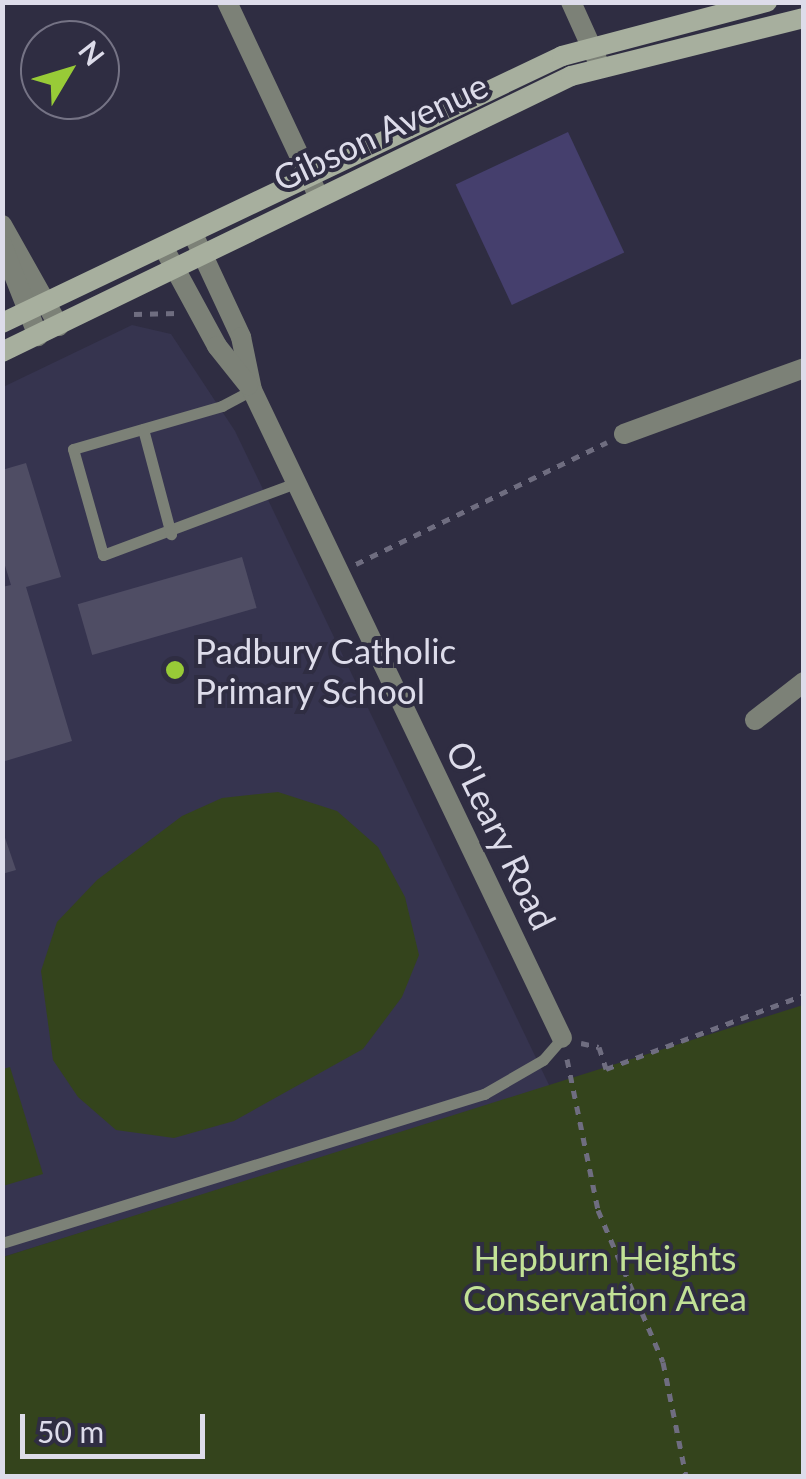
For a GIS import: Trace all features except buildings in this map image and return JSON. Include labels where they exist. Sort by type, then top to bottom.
[{"type":"main road","name":"Gibson Avenue","points":[[2,352],[203,255],[314,185],[591,46],[767,2]]},
{"type":"main road","name":"Gibson Avenue","points":[[2,322],[192,234],[600,66],[804,18]]},
{"type":"street","points":[[227,2],[314,185]]},
{"type":"street","points":[[570,2],[600,66]]},
{"type":"street","points":[[2,225],[59,326]]},
{"type":"street","name":"O'Leary Road","points":[[192,234],[241,337],[252,390]]},
{"type":"street","points":[[2,245],[38,336]]},
{"type":"street","name":"O'Leary Road","points":[[164,248],[217,346],[252,390],[562,1038]]},
{"type":"street","points":[[624,434],[804,368]]},
{"type":"street","points":[[755,720],[804,682]]},
{"type":"lane","points":[[252,390],[222,406],[73,448],[103,555],[170,534],[296,483]]},
{"type":"lane","points":[[142,429],[170,534]]},
{"type":"lane","points":[[2,1244],[484,1094],[543,1060],[562,1038]]},
{"type":"path","points":[[340,572],[624,434]]},
{"type":"path","points":[[686,1476],[663,1362],[598,1210],[562,1038],[599,1047],[606,1069],[804,994]]},
{"type":"shaded area","points":[[568,132],[624,253],[512,305],[456,184]]},
{"type":"shaded area","name":"Padbury Catholic Primary School","points":[[132,325],[171,334],[235,431],[550,1087],[3,1257],[3,387]]},
{"type":"green space","points":[[278,792],[337,811],[378,847],[405,897],[419,955],[402,997],[363,1049],[234,1121],[174,1138],[116,1130],[78,1097],[53,1060],[41,971],[57,922],[97,880],[182,816],[222,798]]},
{"type":"green space","name":"Hepburn Heights Conservation Area","points":[[803,1005],[803,1476],[3,1476],[3,1257]]},
{"type":"green space","points":[[10,1067],[43,1174],[3,1186],[3,1069]]},
{"type":"place","name":"Padbury Catholic Primary School","points":[[175,670]]}]
